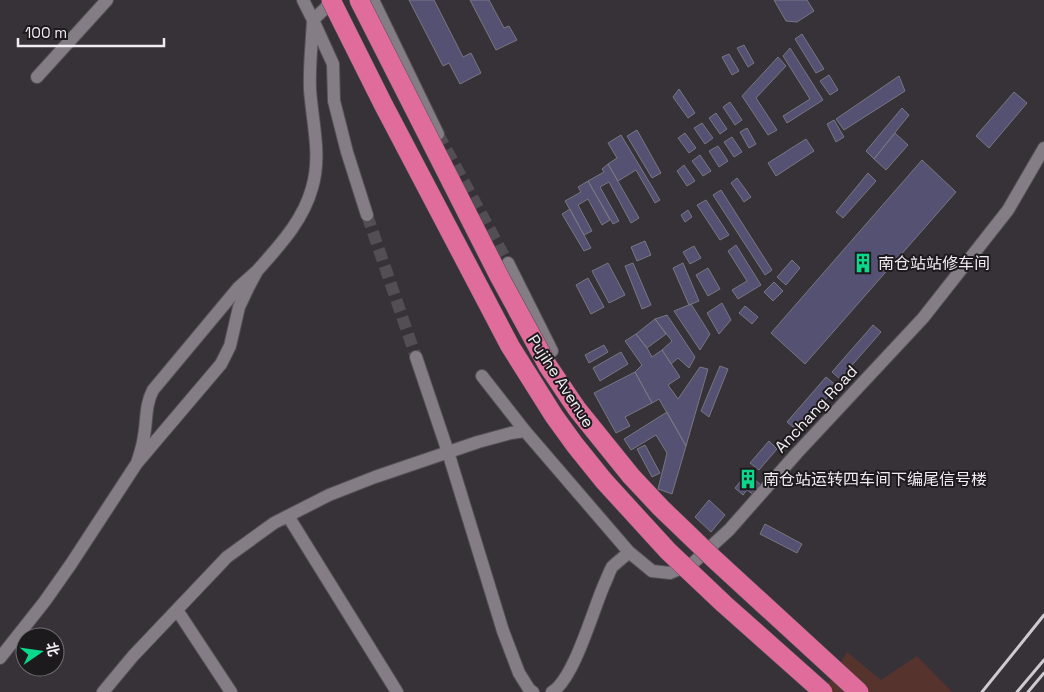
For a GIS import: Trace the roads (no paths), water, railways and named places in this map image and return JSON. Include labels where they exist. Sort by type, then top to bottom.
[{"type":"highway","name":"Pujihe Avenue","points":[[330,0],[510,346],[564,430],[604,481],[668,551],[724,604],[823,692]]},
{"type":"highway","name":"Pujihe Avenue","points":[[359,0],[499,276],[548,366],[573,403],[631,476],[661,508],[720,565],[859,692]]},
{"type":"street","points":[[37,76],[107,0]]},
{"type":"street","points":[[303,0],[333,64],[334,101],[347,152],[367,215]]},
{"type":"street","points":[[137,463],[144,435],[149,398],[153,390],[238,288],[257,271],[290,232],[312,188],[316,172],[317,153],[310,90],[314,20],[334,0]]},
{"type":"street","points":[[373,0],[438,134]]},
{"type":"street","points":[[310,65],[321,59],[333,64]]},
{"type":"street","name":"Anchang Road","points":[[482,376],[525,431],[630,552],[652,570],[670,573],[693,563],[729,530],[798,452],[923,318],[1008,210],[1044,148]]},
{"type":"street","points":[[508,263],[552,351]]},
{"type":"street","points":[[0,658],[45,601],[71,564],[137,463],[221,364],[230,346],[238,307],[257,271]]},
{"type":"street","points":[[416,357],[448,452],[503,631],[519,672],[529,689],[534,692]]},
{"type":"street","points":[[103,692],[133,656],[227,557],[274,523],[329,494],[375,477],[448,452],[511,433],[525,431]]},
{"type":"street","points":[[288,516],[397,692]]},
{"type":"street","points":[[552,692],[566,675],[581,647],[612,568],[630,552]]},
{"type":"street","points":[[177,610],[231,692]]},
{"type":"tunnel","points":[[438,134],[508,263]]},
{"type":"tunnel","points":[[367,215],[416,357]]},
{"type":"railway","points":[[982,692],[1044,615]]},
{"type":"railway","points":[[1017,692],[1044,660]]},
{"type":"railway","points":[[1028,692],[1044,673]]},
{"type":"place","name":"南仓站站修车间","points":[[863,263]]},
{"type":"place","name":"南仓站运转四车间下编尾信号楼","points":[[748,479]]}]
